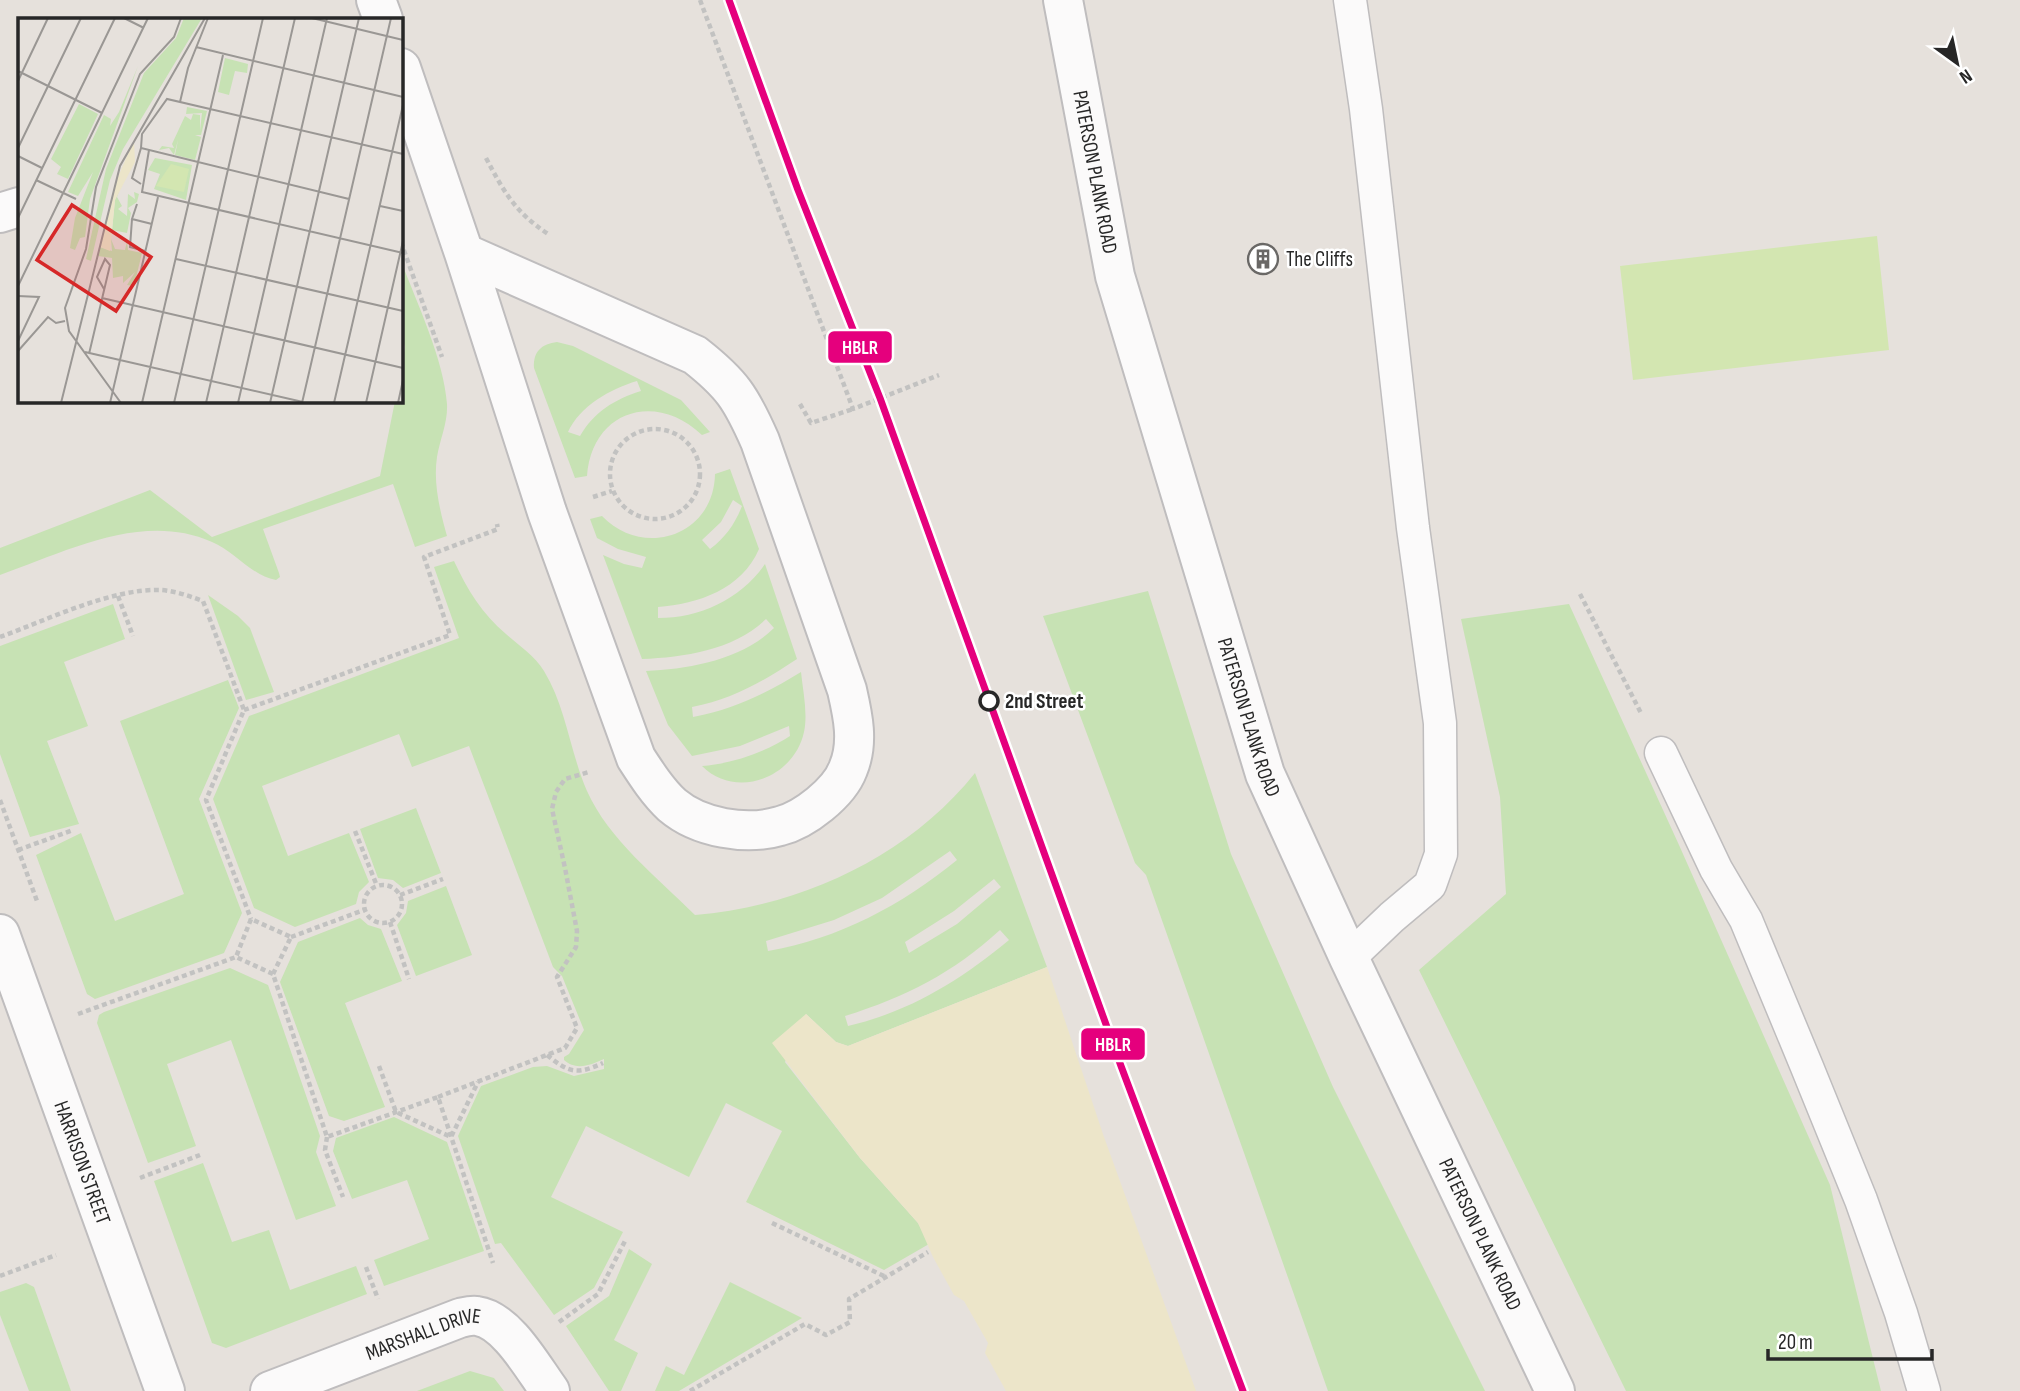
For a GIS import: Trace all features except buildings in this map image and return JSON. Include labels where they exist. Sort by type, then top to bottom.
[{"type":"street","points":[[376,0],[383,18]]},
{"type":"street","name":"PATERSON PLANK ROAD","points":[[1063,0],[1115,276],[1265,774],[1349,958],[1555,1391]]},
{"type":"street","points":[[402,74],[464,253],[547,512],[636,758],[653,784],[674,806],[700,822],[724,828],[754,830],[780,826],[809,811],[833,793],[848,770],[854,747],[854,721],[847,690],[760,441],[743,402],[722,376],[695,355],[464,253]]},
{"type":"street","points":[[0,213],[18,207]]},
{"type":"street","name":"HARRISON STREET","points":[[0,934],[164,1391]]},
{"type":"street","name":"MARSHALL DRIVE","points":[[270,1391],[460,1318],[476,1316],[492,1321],[508,1334],[550,1391]]},
{"type":"lane","points":[[1349,958],[1430,885],[1441,854],[1440,723],[1413,528],[1366,109],[1350,0]]},
{"type":"lane","points":[[1661,753],[1716,869],[1746,920],[1861,1200],[1901,1313],[1924,1391]]},
{"type":"path","points":[[700,0],[853,409]]},
{"type":"path","points":[[811,423],[939,375]]},
{"type":"path","points":[[655,428],[670,430],[692,447],[699,461],[701,477],[698,492],[690,505],[662,520],[647,520],[632,514],[620,504],[612,491],[610,476],[617,448],[641,431],[655,428]]},
{"type":"path","points":[[583,500],[612,491]]},
{"type":"path","points":[[244,710],[450,635],[424,557],[498,529]]},
{"type":"path","points":[[0,637],[118,596],[162,590],[203,601],[244,710],[206,800],[251,919],[236,957]]},
{"type":"path","points":[[1580,594],[1661,753]]},
{"type":"path","points":[[118,596],[133,636]]},
{"type":"path","points":[[327,1137],[565,1048],[578,1028],[557,977],[576,947],[577,931],[551,809],[555,792],[565,779],[636,758]]},
{"type":"path","points":[[18,850],[73,830]]},
{"type":"path","points":[[355,831],[377,886]]},
{"type":"path","points":[[400,895],[443,879]]},
{"type":"path","points":[[377,886],[391,887],[400,895],[402,902],[399,915],[390,922],[383,924],[372,920],[364,910],[365,897],[377,886]]},
{"type":"path","points":[[251,919],[290,937],[364,910]]},
{"type":"path","points":[[390,922],[409,979]]},
{"type":"path","points":[[290,937],[273,974],[327,1137],[325,1150],[343,1197]]},
{"type":"path","points":[[77,1014],[236,957],[273,974]]},
{"type":"path","points":[[547,1055],[567,1070],[575,1071],[603,1063]]},
{"type":"path","points":[[379,1066],[396,1112],[452,1137]]},
{"type":"path","points":[[452,1137],[478,1082]]},
{"type":"path","points":[[438,1097],[493,1263]]},
{"type":"path","points":[[136,1179],[200,1155]]},
{"type":"path","points":[[772,1223],[886,1277]]},
{"type":"path","points":[[552,1326],[598,1294],[626,1239]]},
{"type":"path","points":[[690,1391],[805,1324],[826,1335],[850,1322],[849,1299],[928,1252]]},
{"type":"path","points":[[0,1276],[56,1255]]},
{"type":"path","points":[[366,1267],[380,1303]]},
{"type":"green space","points":[[1877,236],[1889,350],[1633,380],[1620,266]]},
{"type":"green space","points":[[402,264],[429,332],[445,387],[447,411],[437,457],[436,477],[447,536],[415,547],[393,484],[263,529],[279,573],[280,577],[276,580],[259,574],[212,542],[186,534],[159,531],[104,538],[0,575],[0,548],[150,490],[212,537],[380,476],[395,402],[402,402],[405,347],[402,336]]},
{"type":"green space","points":[[552,343],[573,346],[681,400],[710,432],[702,435],[684,421],[665,414],[647,411],[629,414],[613,422],[601,436],[591,453],[587,476],[575,478],[534,368],[537,353]],"holes":[[[637,381],[641,391],[606,408],[580,436],[568,432],[580,414],[606,394]]]},
{"type":"green space","points":[[730,469],[759,549],[742,575],[730,584],[703,598],[658,607],[658,618],[689,614],[718,604],[744,587],[765,564],[797,659],[747,689],[692,707],[693,717],[722,710],[762,694],[801,672],[805,717],[804,732],[798,748],[789,762],[776,772],[747,782],[731,782],[702,766],[736,760],[770,747],[790,736],[789,726],[740,746],[692,756],[668,725],[646,671],[714,661],[747,648],[774,628],[766,619],[753,630],[724,645],[692,654],[642,659],[603,555],[642,568],[646,557],[618,549],[597,538],[590,519],[602,516],[619,529],[637,536],[656,538],[674,534],[690,526],[703,513],[712,495],[715,474]],"holes":[[[733,500],[742,506],[729,530],[710,549],[702,540],[721,522]]]},
{"type":"green space","points":[[454,561],[482,609],[540,665],[558,699],[581,776],[596,809],[635,857],[695,915],[774,901],[850,872],[918,829],[948,803],[975,773],[1047,967],[848,1046],[836,1042],[806,1014],[785,1062],[860,1158],[918,1223],[929,1244],[884,1270],[746,1202],[782,1131],[726,1103],[689,1177],[586,1126],[551,1197],[623,1232],[594,1288],[554,1315],[501,1243],[495,1244],[458,1136],[481,1086],[533,1067],[547,1066],[574,1076],[604,1069],[604,1059],[579,1066],[564,1060],[584,1030],[562,976],[553,967],[469,746],[412,767],[399,734],[262,786],[288,856],[349,833],[369,882],[359,892],[356,904],[295,927],[254,908],[213,799],[249,716],[459,638],[434,567]],"holes":[[[950,851],[957,860],[914,892],[868,918],[819,938],[768,951],[766,941],[834,920],[882,898]],[[994,879],[1001,887],[957,924],[909,953],[905,942],[954,911]],[[1000,930],[1009,940],[933,993],[892,1012],[848,1026],[845,1016],[888,1001],[928,982]]]},
{"type":"green space","points":[[1148,591],[1231,854],[1333,1087],[1485,1391],[1328,1391],[1146,875],[1135,863],[1043,616]]},
{"type":"green space","points":[[208,595],[250,628],[274,692],[246,700]]},
{"type":"green space","points":[[113,604],[125,639],[64,662],[88,726],[47,741],[79,824],[30,837],[0,754],[0,646]]},
{"type":"green space","points":[[1569,604],[1830,1185],[1881,1391],[1626,1391],[1419,970],[1506,894],[1500,797],[1461,619]]},
{"type":"green space","points":[[228,680],[239,708],[199,799],[242,913],[224,953],[95,999],[87,994],[36,855],[81,833],[115,921],[184,894],[120,721]]},
{"type":"green space","points":[[416,808],[441,873],[403,888],[393,880],[378,878],[360,829]]},
{"type":"green space","points":[[446,886],[472,955],[416,976],[397,925],[406,913],[408,901]]},
{"type":"green space","points":[[360,918],[368,925],[381,929],[402,981],[345,1003],[385,1107],[344,1121],[329,1116],[280,982],[298,942]]},
{"type":"green space","points":[[230,968],[268,985],[320,1136],[316,1152],[336,1206],[296,1220],[231,1040],[167,1064],[196,1146],[148,1163],[97,1023],[99,1015]]},
{"type":"green space","points":[[394,1117],[447,1142],[484,1251],[384,1286],[374,1260],[429,1239],[407,1180],[352,1199],[333,1151],[336,1138]]},
{"type":"green space","points":[[203,1163],[232,1242],[269,1230],[290,1290],[356,1266],[367,1294],[226,1348],[212,1343],[154,1181]]},
{"type":"green space","points":[[629,1249],[652,1264],[614,1340],[638,1353],[621,1391],[609,1391],[566,1326],[609,1296]]},
{"type":"green space","points":[[730,1282],[802,1318],[679,1391],[655,1391],[666,1366],[684,1375]]},
{"type":"green space","points":[[26,1283],[34,1287],[71,1391],[29,1391],[0,1315],[0,1292]]},
{"type":"green space","points":[[470,1371],[494,1378],[504,1391],[417,1391]]},
{"type":"sand","points":[[1047,967],[1104,1137],[1196,1391],[1006,1391],[985,1353],[988,1343],[964,1301],[954,1295],[918,1223],[860,1158],[772,1043],[806,1014],[836,1042],[848,1046]]},
{"type":"transit line","name":"HBLR","points":[[729,0],[798,190],[880,398],[1121,1066],[1243,1391]]},
{"type":"place","name":"The Cliffs","points":[[1263,259]]},
{"type":"place","name":"2nd Street","points":[[989,701]]}]
